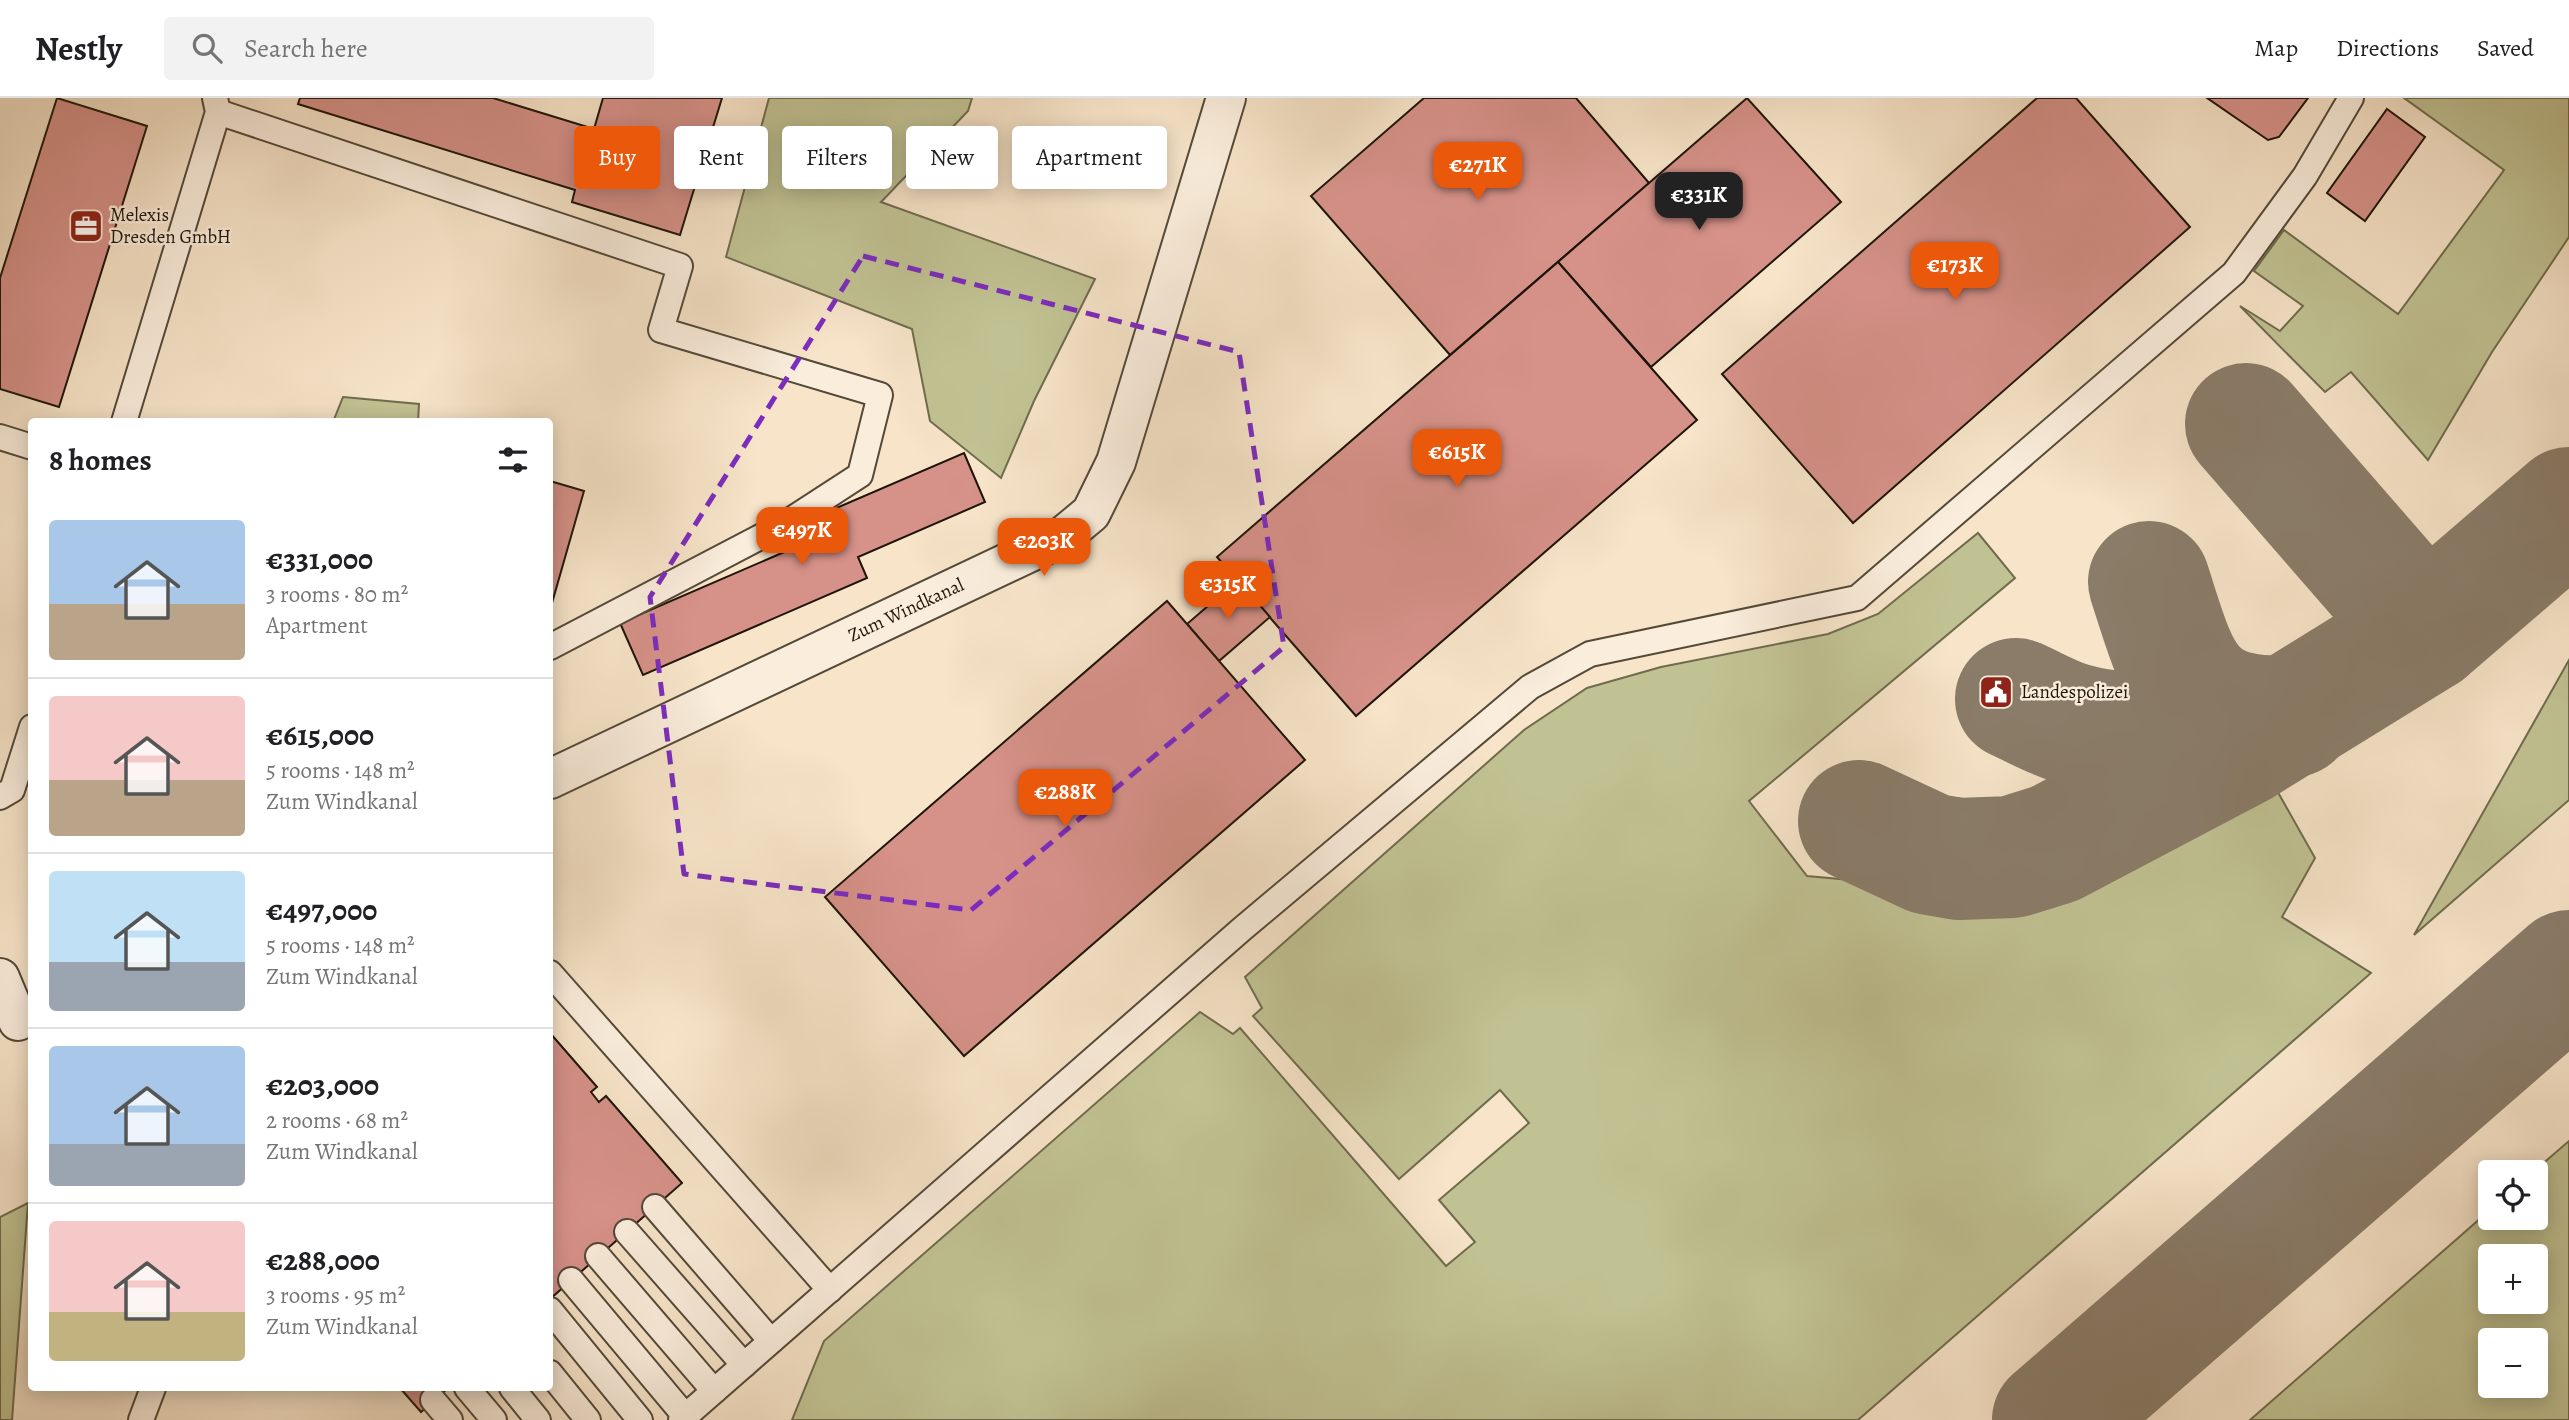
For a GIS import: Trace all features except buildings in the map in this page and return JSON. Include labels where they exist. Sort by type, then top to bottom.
[{"type":"street","name":"Zum Windkanal","points":[[553,778],[1062,537],[1091,513],[1116,462],[1226,98]]},
{"type":"street","points":[[0,978],[16,1022]]},
{"type":"lane","points":[[571,1280],[683,1418],[1242,929],[1530,687],[1590,654],[1857,598],[2234,273],[2305,176],[2351,98]]},
{"type":"lane","points":[[125,418],[216,105],[680,266],[661,330],[880,395],[860,475],[783,525],[553,645]]},
{"type":"lane","points":[[0,437],[28,446]]},
{"type":"lane","points":[[0,797],[12,790],[28,740]]},
{"type":"lane","points":[[553,976],[830,1290]]},
{"type":"lane","points":[[655,1207],[771,1341]]},
{"type":"lane","points":[[627,1232],[744,1365]]},
{"type":"lane","points":[[598,1256],[714,1391]]},
{"type":"lane","points":[[553,1314],[640,1420]]},
{"type":"lane","points":[[553,1377],[588,1420]]},
{"type":"lane","points":[[142,1420],[152,1391]]},
{"type":"lane","points":[[470,1391],[494,1420]]},
{"type":"lane","points":[[514,1391],[538,1420]]},
{"type":"lane","points":[[433,1400],[450,1420]]},
{"type":"highlighted area","points":[[863,256],[1239,352],[1284,647],[971,910],[684,874],[650,597]]},
{"type":"green space","points":[[769,98],[972,98],[968,111],[954,126],[906,126],[906,176],[881,202],[1095,279],[1034,401],[1001,478],[930,421],[912,329],[726,257],[744,189],[768,189],[768,126],[761,126]]},
{"type":"green space","points":[[2404,98],[2569,98],[2569,237],[2492,352],[2428,460],[2351,372],[2325,392],[2240,306],[2280,331],[2303,306],[2254,271],[2284,230],[2398,314],[2504,170]]},
{"type":"green space","points":[[343,397],[419,404],[418,418],[335,418]]},
{"type":"green space","points":[[1978,533],[2015,578],[1749,801],[1807,876],[2016,895],[2262,764],[2315,858],[2282,917],[2371,973],[1858,1420],[792,1420],[824,1341],[1200,1012],[1233,1034],[1240,1028],[1446,1266],[1475,1242],[1439,1200],[1529,1123],[1500,1090],[1399,1179],[1253,1016],[1262,1008],[1245,977],[1524,730],[1587,688],[1661,667],[1828,634],[1878,614]]},
{"type":"green space","points":[[2569,660],[2569,800],[2414,935]]},
{"type":"green space","points":[[2569,1141],[2569,1420],[2250,1420],[2478,1220],[2478,1230],[2548,1230],[2547,1160]]},
{"type":"green space","points":[[28,1203],[12,1420],[0,1420],[0,1217]]},
{"type":"taxiway","points":[[2246,424],[2426,631]]},
{"type":"taxiway","points":[[1859,821],[1930,854],[1959,859],[2012,857],[2054,844],[2240,746],[2426,631],[2569,508]]},
{"type":"taxiway","points":[[2149,582],[2169,641],[2191,684],[2208,699],[2229,710],[2257,715],[2293,716]]},
{"type":"taxiway","points":[[2016,699],[2070,723],[2116,732],[2166,734],[2262,723]]},
{"type":"taxiway","points":[[2053,1420],[2569,971]]},
{"type":"place","name":"Melexis Dresden GmbH","points":[[86,226]]},
{"type":"place","name":"Landespolizei","points":[[1996,692]]}]
